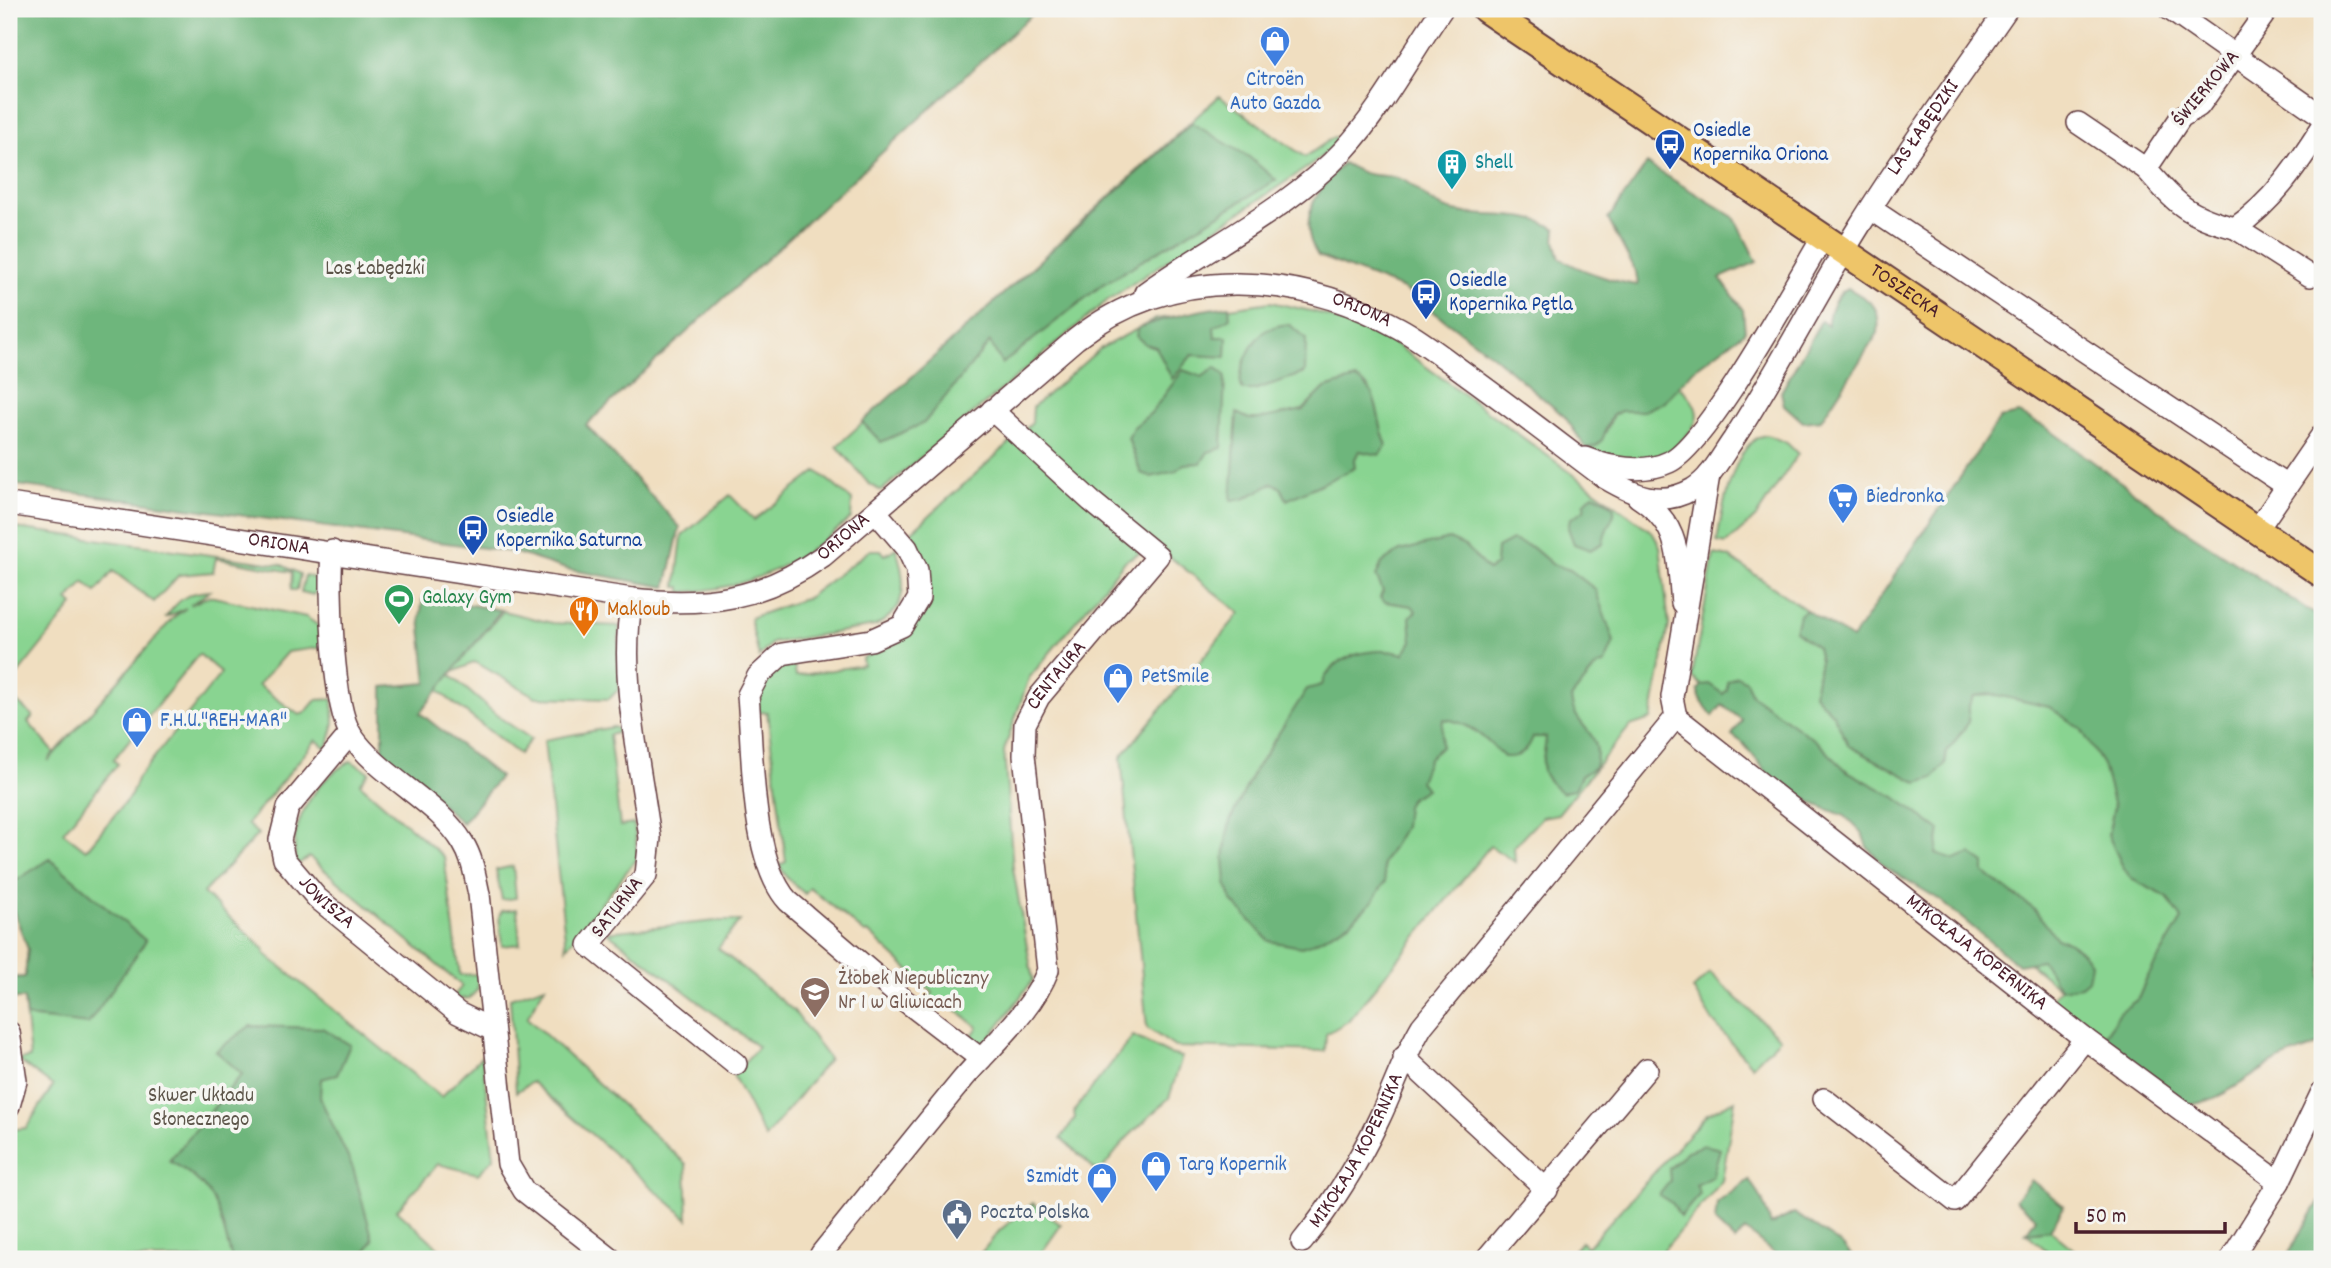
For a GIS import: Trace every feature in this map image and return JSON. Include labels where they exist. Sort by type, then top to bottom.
[{"type":"main road","name":"TOSZECKA","points":[[1485,9],[2322,574]]},
{"type":"street","points":[[1123,308],[1281,202],[1330,164],[1361,129],[1441,9]]},
{"type":"street","name":"LAS ŁABĘDZKI","points":[[1844,252],[2007,9]]},
{"type":"street","points":[[2169,9],[2322,116]]},
{"type":"street","name":"ŚWIERKOWA","points":[[2147,169],[2181,117],[2199,106],[2268,9]]},
{"type":"street","points":[[2078,123],[2147,169],[2167,194],[2198,219],[2235,228],[2310,276]]},
{"type":"street","points":[[2235,228],[2250,218],[2277,190],[2322,127]]},
{"type":"street","points":[[1871,209],[2287,486]]},
{"type":"street","name":"ORIONA","points":[[1571,451],[1596,463],[1643,470],[1666,464],[1681,454],[1698,438],[1823,237]]},
{"type":"street","name":"ORIONA","points":[[9,504],[632,599],[702,603],[735,598],[764,589],[816,561],[1076,339],[1123,308],[1183,288],[1236,282],[1296,289],[1380,318],[1429,346],[1605,478],[1635,495],[1652,500],[1665,499],[1692,490],[1709,475],[1752,411],[1844,252]]},
{"type":"street","points":[[1722,401],[1752,411]]},
{"type":"street","name":"CENTAURA","points":[[821,1254],[981,1059],[994,1047],[1035,993],[1048,970],[1024,755],[1025,724],[1046,687],[1158,556],[1091,501],[992,410]]},
{"type":"street","points":[[2257,530],[2322,435]]},
{"type":"street","points":[[1681,454],[1667,475],[1665,499],[1684,622]]},
{"type":"street","points":[[1643,470],[1683,481],[1692,490],[1701,512]]},
{"type":"street","points":[[1676,717],[1672,697],[1684,622],[1692,593],[1701,512],[1709,475]]},
{"type":"street","points":[[1635,495],[1656,510],[1671,529]]},
{"type":"street","points":[[876,512],[913,559],[919,598],[902,626],[871,640],[782,654],[758,676],[748,695],[764,859],[778,890],[788,901],[904,1000],[981,1059]]},
{"type":"street","points":[[331,551],[336,663],[340,696],[350,734],[371,757],[450,827],[471,858],[479,894],[501,1128],[512,1173],[524,1191],[611,1259]]},
{"type":"street","name":"SATURNA","points":[[632,599],[628,621],[632,707],[650,838],[650,859],[646,875],[589,945],[736,1065]]},
{"type":"street","name":"MIKOŁAJA KOPERNIKA","points":[[1303,1242],[1325,1213],[1363,1151],[1404,1057],[1422,1026],[1676,717],[2085,1038],[2279,1182]]},
{"type":"street","name":"JOWISZA","points":[[350,734],[288,808],[279,840],[284,859],[317,898],[458,1013],[493,1030]]},
{"type":"street","points":[[9,1032],[16,1081],[9,1106]]},
{"type":"street","points":[[1824,1099],[1955,1201],[2085,1038]]},
{"type":"street","name":"MIKOŁAJA KOPERNIKA","points":[[1404,1057],[1547,1190]]},
{"type":"street","points":[[1486,1259],[1647,1069]]},
{"type":"street","points":[[2231,1259],[2279,1182],[2322,1092]]},
{"type":"green space","name":"Las Łabędzki","points":[[9,9],[1038,9],[586,425],[680,527],[666,587],[566,569],[513,552],[9,484]]},
{"type":"green space","points":[[1219,96],[1305,157],[1334,137],[1342,139],[1314,163],[1108,300],[881,491],[868,483],[837,446]]},
{"type":"green space","points":[[1192,123],[1249,157],[1276,180],[1102,285],[1002,364],[990,342],[924,423],[881,442],[862,422]]},
{"type":"green space","points":[[1343,163],[1365,173],[1400,179],[1436,204],[1450,210],[1518,217],[1544,223],[1556,229],[1555,241],[1560,258],[1598,275],[1638,285],[1636,272],[1608,219],[1647,164],[1734,217],[1757,262],[1720,278],[1743,310],[1745,332],[1696,368],[1664,402],[1644,411],[1621,411],[1613,415],[1598,445],[1586,448],[1565,417],[1493,356],[1403,289],[1318,256],[1311,243],[1309,230],[1312,206],[1325,183]]},
{"type":"green space","points":[[1848,288],[1876,309],[1878,333],[1821,420],[1803,422],[1784,405],[1781,392],[1821,321],[1828,326],[1833,304]]},
{"type":"green space","points":[[1270,302],[1316,312],[1391,341],[1652,532],[1660,546],[1669,625],[1651,719],[1630,726],[1558,814],[1542,817],[1514,847],[1515,862],[1490,846],[1348,1021],[1326,1034],[1325,1051],[1175,1047],[1147,1028],[1121,757],[1240,613],[1155,545],[1126,560],[1029,678],[1004,751],[1013,868],[1033,980],[982,1048],[970,1038],[978,1027],[947,1003],[938,1013],[926,1003],[933,993],[868,932],[865,933],[810,888],[805,894],[787,878],[779,865],[786,862],[767,712],[755,713],[759,695],[772,675],[793,659],[796,676],[863,665],[862,658],[885,648],[914,627],[928,580],[910,533],[1032,423],[1033,407],[1101,348],[1156,319]]},
{"type":"green space","points":[[1229,306],[1230,318],[1214,327],[1215,337],[1227,337],[1226,357],[1192,355],[1172,379],[1156,347],[1145,344],[1136,336],[1138,328],[1149,324],[1183,314]]},
{"type":"green space","points":[[1281,325],[1290,325],[1306,339],[1305,373],[1254,390],[1243,390],[1241,376],[1250,349],[1265,331]]},
{"type":"green space","points":[[1216,367],[1225,376],[1222,448],[1208,452],[1201,463],[1184,464],[1176,471],[1151,477],[1141,473],[1128,438],[1134,427],[1151,413],[1183,370],[1202,377]]},
{"type":"green space","points":[[1356,379],[1370,390],[1377,407],[1387,445],[1379,455],[1359,451],[1354,461],[1355,468],[1287,500],[1281,488],[1273,483],[1244,499],[1231,500],[1237,413],[1249,419],[1259,419],[1303,410],[1325,388]]},
{"type":"green space","points":[[1679,386],[1693,402],[1697,416],[1692,429],[1665,456],[1633,461],[1586,448],[1606,432],[1613,415],[1620,411],[1649,409]]},
{"type":"green space","points":[[2019,414],[2047,428],[2190,533],[2322,619],[2322,1043],[2277,1061],[2209,1100],[2184,1105],[2102,1040],[2120,1012],[2138,999],[2147,978],[2182,919],[2167,897],[2131,879],[2122,865],[2108,835],[2114,807],[2103,765],[2081,729],[2049,707],[1992,694],[1974,696],[1969,705],[1969,722],[1947,752],[1945,764],[1934,778],[1918,783],[1849,746],[1833,714],[1814,694],[1820,660],[1817,647],[1795,631],[1799,615],[1806,610],[1852,639],[2000,418]]},
{"type":"green space","points":[[1767,435],[1787,443],[1798,454],[1756,517],[1726,544],[1717,542],[1726,497],[1737,463],[1755,439]]},
{"type":"green space","points":[[817,471],[852,500],[851,518],[832,534],[793,561],[751,580],[706,590],[681,592],[681,587],[676,587],[682,536],[730,495],[754,520]]},
{"type":"green space","points":[[1593,494],[1611,505],[1614,515],[1603,543],[1590,550],[1574,544],[1568,528],[1570,519],[1584,510],[1585,502]]},
{"type":"green space","points":[[9,527],[282,565],[300,574],[297,590],[291,590],[292,572],[216,558],[213,572],[179,575],[154,602],[113,571],[96,592],[84,582],[68,600],[73,605],[9,685]]},
{"type":"green space","points":[[1449,539],[1465,546],[1488,570],[1496,565],[1497,548],[1512,540],[1532,547],[1552,564],[1570,570],[1595,589],[1614,642],[1605,663],[1596,667],[1571,698],[1577,717],[1596,745],[1595,767],[1581,776],[1575,789],[1562,793],[1547,779],[1542,768],[1546,737],[1533,737],[1522,753],[1504,757],[1469,727],[1443,719],[1441,747],[1429,758],[1420,781],[1426,789],[1411,798],[1406,806],[1404,827],[1383,863],[1385,882],[1372,902],[1350,923],[1311,944],[1301,947],[1269,941],[1232,901],[1226,883],[1224,859],[1230,821],[1252,775],[1307,689],[1322,685],[1327,674],[1345,659],[1369,652],[1404,654],[1412,641],[1410,617],[1416,611],[1412,606],[1385,602],[1380,598],[1383,591],[1376,576],[1382,563],[1400,551]]},
{"type":"green space","points":[[896,548],[902,571],[902,592],[900,602],[886,619],[875,626],[772,643],[759,657],[750,618],[807,598],[870,550],[881,550],[885,555]]},
{"type":"green space","points":[[1714,554],[1729,557],[1863,649],[1974,696],[2067,692],[2118,783],[2138,873],[2191,918],[2139,1016],[2120,1013],[2102,1039],[2050,999],[2060,989],[1692,677]]},
{"type":"green space","points":[[305,575],[319,580],[319,588],[313,595],[301,592]]},
{"type":"green space","name":"Skwer Układu Słonecznego","points":[[210,591],[190,605],[209,596],[306,617],[323,629],[325,647],[287,652],[258,685],[299,715],[305,713],[316,700],[333,699],[334,723],[327,749],[316,740],[247,824],[258,834],[203,893],[265,950],[264,953],[441,1097],[482,1056],[494,1158],[478,1174],[438,1164],[397,1210],[451,1259],[9,1259],[9,1130],[26,1128],[53,1086],[18,1060],[30,1058],[24,999],[12,999],[11,978],[25,977],[28,949],[9,899],[9,695],[33,716],[28,722],[54,752],[48,761],[174,617],[186,608],[165,618],[175,606],[189,595]],"holes":[[[199,654],[221,673],[137,779],[131,795],[86,850],[63,832],[118,764],[113,760]]]},
{"type":"green space","points":[[423,597],[501,610],[420,713],[500,777],[462,823],[383,751],[383,687],[427,683],[420,618]]},
{"type":"green space","points":[[503,611],[552,623],[619,626],[619,689],[609,699],[536,697],[475,662],[449,674],[499,717],[531,739],[519,754],[436,689]]},
{"type":"green space","points":[[1737,676],[1746,681],[1752,695],[1815,740],[1847,771],[1895,797],[1940,830],[1936,854],[1954,860],[1971,854],[1984,863],[1984,873],[2034,909],[2058,940],[2072,944],[2084,955],[2091,963],[2088,980],[2081,986],[2061,989],[2041,961],[2018,965],[1940,900],[1885,867],[1867,847],[1862,833],[1845,816],[1812,803],[1768,774],[1743,743],[1732,735],[1742,720],[1722,705],[1713,716],[1699,698],[1698,691],[1702,685],[1709,684],[1723,694],[1727,690],[1727,681]]},
{"type":"green space","points":[[613,727],[623,731],[609,735],[620,826],[634,824],[638,857],[566,948],[544,740]]},
{"type":"green space","points":[[351,761],[369,772],[360,784],[444,857],[460,975],[477,974],[478,989],[470,998],[457,999],[454,996],[462,986],[309,857],[297,865],[296,834],[307,805],[326,779]]},
{"type":"green space","points":[[50,859],[146,941],[88,1024],[26,1017],[24,999],[12,999],[11,978],[25,977],[28,949],[9,899],[9,885]]},
{"type":"green space","points":[[513,866],[516,898],[502,900],[496,870]]},
{"type":"green space","points":[[517,909],[520,944],[502,946],[499,916],[502,911]]},
{"type":"green space","points":[[740,921],[718,948],[794,1011],[829,1059],[765,1138],[733,1075],[758,1047],[607,932]]},
{"type":"green space","points":[[1710,973],[1780,1038],[1752,1066],[1713,1022],[1693,989]]},
{"type":"green space","points":[[545,986],[527,1018],[686,1164],[688,1219],[532,1082],[516,1092],[510,998]]},
{"type":"green space","points":[[250,1026],[322,1028],[350,1045],[337,1075],[321,1079],[320,1098],[353,1168],[373,1240],[361,1259],[232,1259],[219,1213],[206,1190],[185,1170],[169,1161],[242,1074],[216,1051]]},
{"type":"green space","points":[[1133,1036],[1169,1054],[1182,1057],[1169,1098],[1126,1139],[1099,1173],[1061,1138],[1075,1118],[1074,1111]]},
{"type":"green space","points":[[1735,1100],[1722,1181],[1656,1259],[1566,1259],[1581,1242],[1587,1247],[1707,1114]]},
{"type":"green space","points":[[1704,1145],[1720,1149],[1712,1177],[1696,1185],[1700,1194],[1680,1217],[1673,1204],[1659,1195],[1670,1181],[1669,1169],[1687,1151]]},
{"type":"green space","points":[[1749,1180],[1762,1199],[1771,1225],[1794,1213],[1841,1244],[1855,1259],[1781,1259],[1745,1230],[1735,1241],[1715,1222],[1717,1203]]},
{"type":"green space","points":[[2031,1180],[2064,1206],[2050,1230],[2026,1233],[2036,1218],[2015,1200]]},
{"type":"green space","points":[[2322,1197],[2322,1259],[2285,1259]]},
{"type":"green space","points":[[1033,1203],[1061,1225],[1037,1259],[976,1259],[1000,1230]]},
{"type":"green space","points":[[2050,1230],[2085,1259],[2057,1259],[2026,1233]]},
{"type":"place","name":"Citroën Auto Gazda","points":[[1275,68]]},
{"type":"place","name":"Osiedle Kopernika Oriona","points":[[1670,171]]},
{"type":"place","name":"Shell","points":[[1452,191]]},
{"type":"place","name":"Osiedle Kopernika Pętla","points":[[1426,321]]},
{"type":"place","name":"Biedronka","points":[[1843,525]]},
{"type":"place","name":"Osiedle Kopernika Saturna","points":[[473,557]]},
{"type":"place","name":"Galaxy Gym","points":[[399,626]]},
{"type":"place","name":"Makloub","points":[[584,638]]},
{"type":"place","name":"PetSmile","points":[[1118,705]]},
{"type":"place","name":"F.H.U.\"REH-MAR\"","points":[[137,749]]},
{"type":"place","name":"Żłobek Niepubliczny Nr 1 w Gliwicach","points":[[815,1019]]},
{"type":"place","name":"Targ Kopernik","points":[[1156,1193]]},
{"type":"place","name":"Szmidt","points":[[1102,1205]]},
{"type":"place","name":"Poczta Polska","points":[[957,1241]]}]
